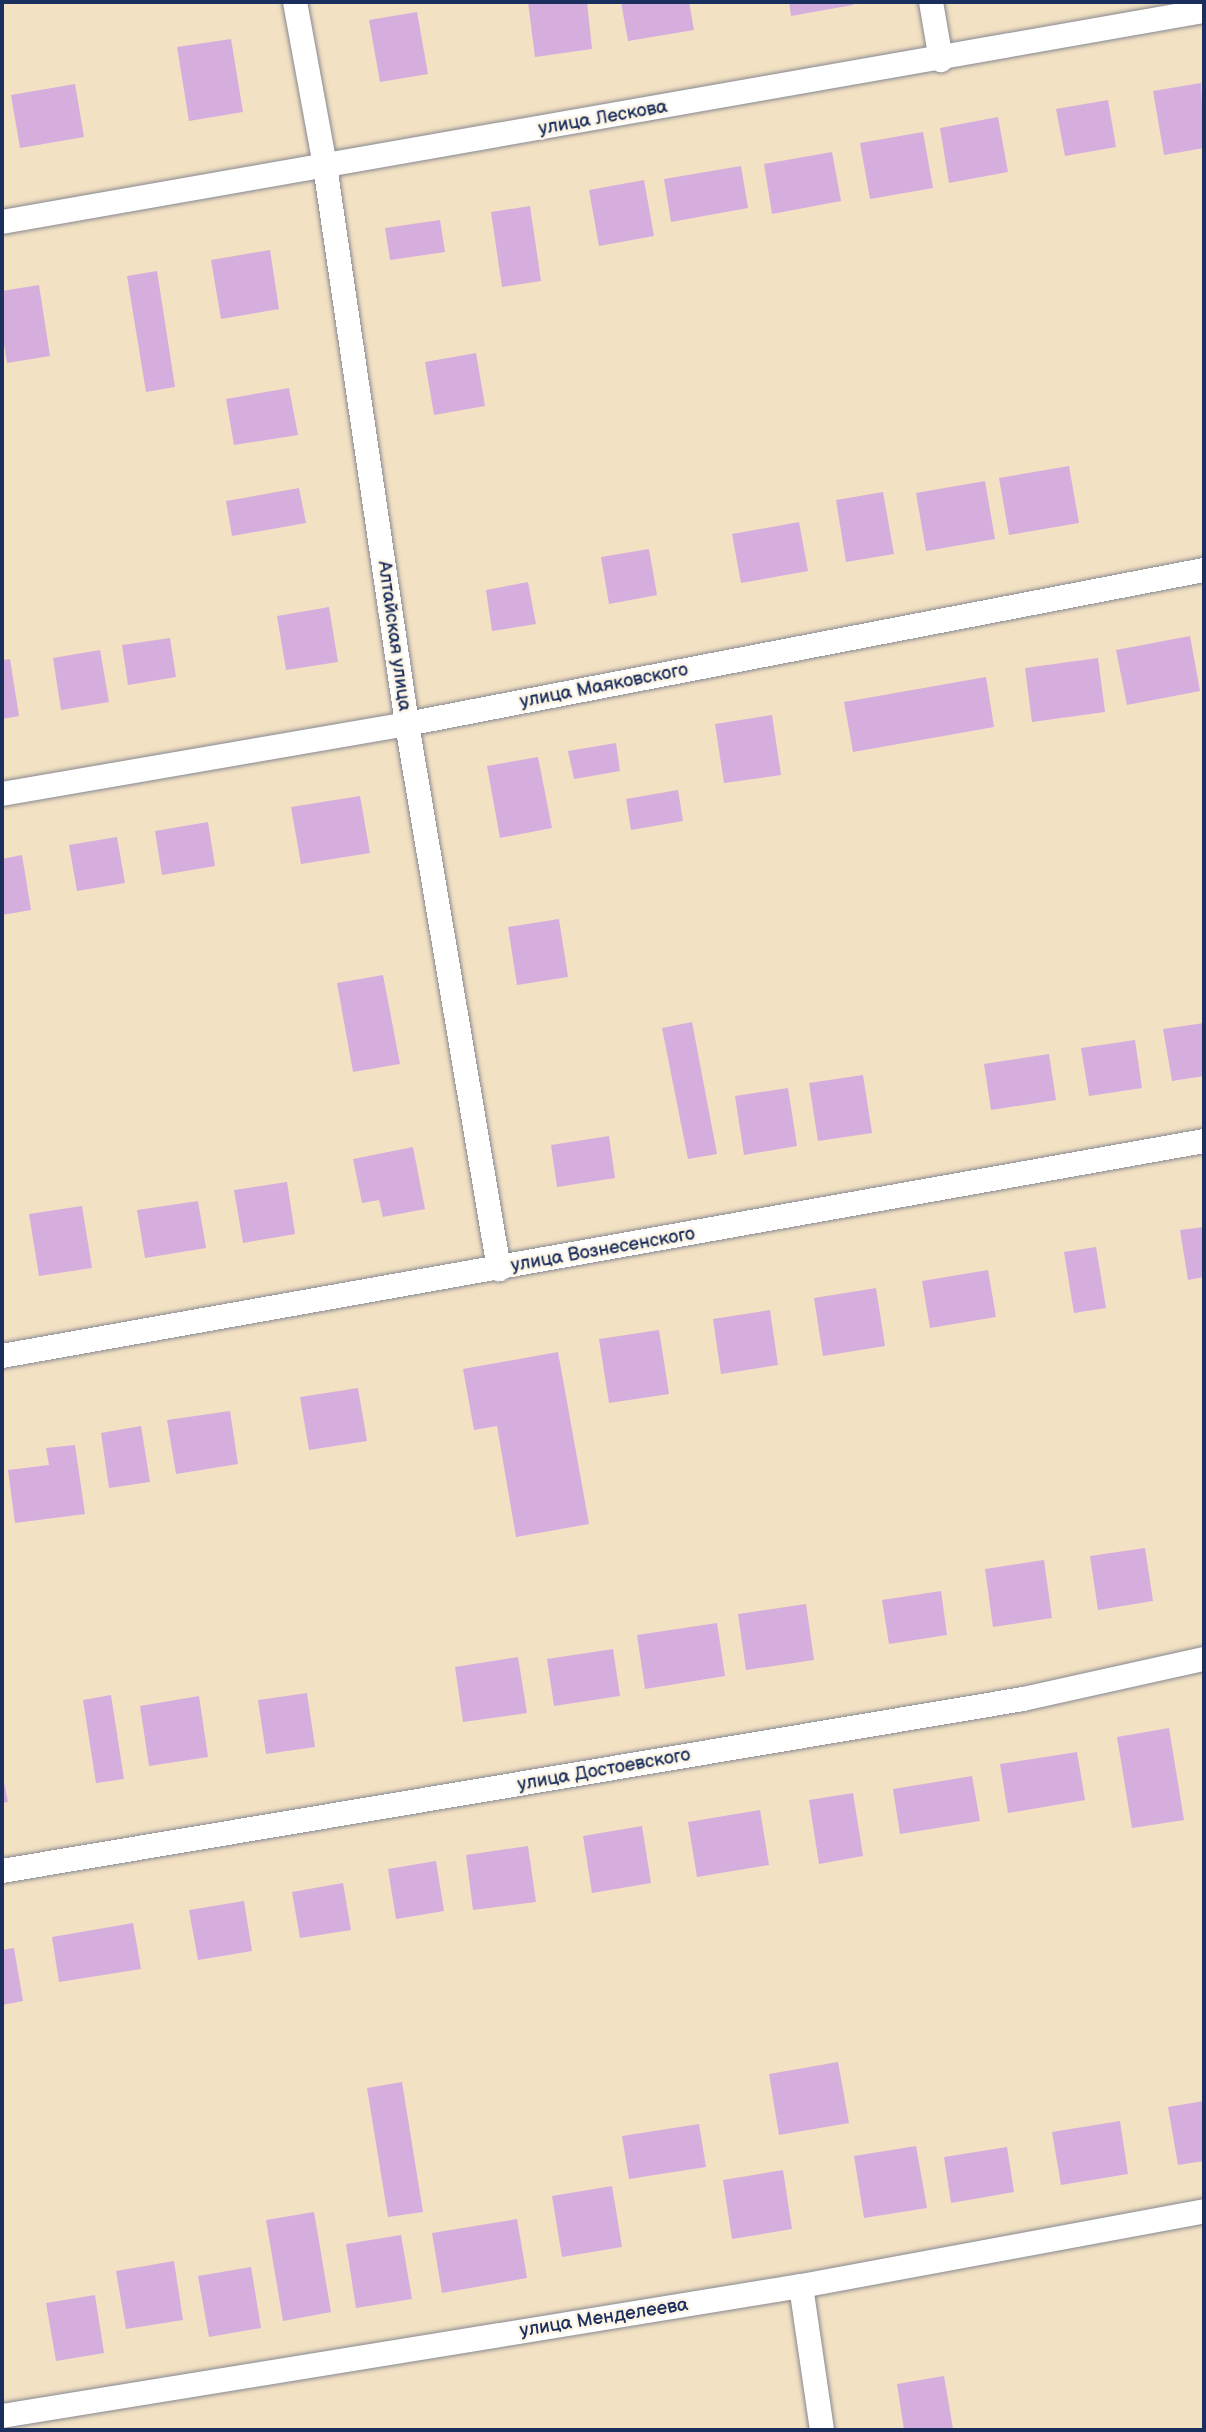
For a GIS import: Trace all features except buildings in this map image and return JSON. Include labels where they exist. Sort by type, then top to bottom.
[{"type":"street","name":"Алтайская улица","points":[[295,2],[325,166],[407,724],[499,1269]]},
{"type":"street","points":[[931,2],[942,60]]},
{"type":"street","name":"улица Лескова","points":[[2,222],[942,60],[1204,11]]},
{"type":"street","name":"улица Маяковского","points":[[2,794],[407,724],[1204,570]]},
{"type":"street","name":"улица Вознесенского","points":[[2,1356],[1204,1141]]},
{"type":"street","name":"улица Достоевского","points":[[2,1871],[1009,1702],[1204,1659]]},
{"type":"street","name":"улица Менделеева","points":[[2,2416],[801,2286],[1204,2211]]},
{"type":"street","points":[[801,2286],[822,2430]]}]
